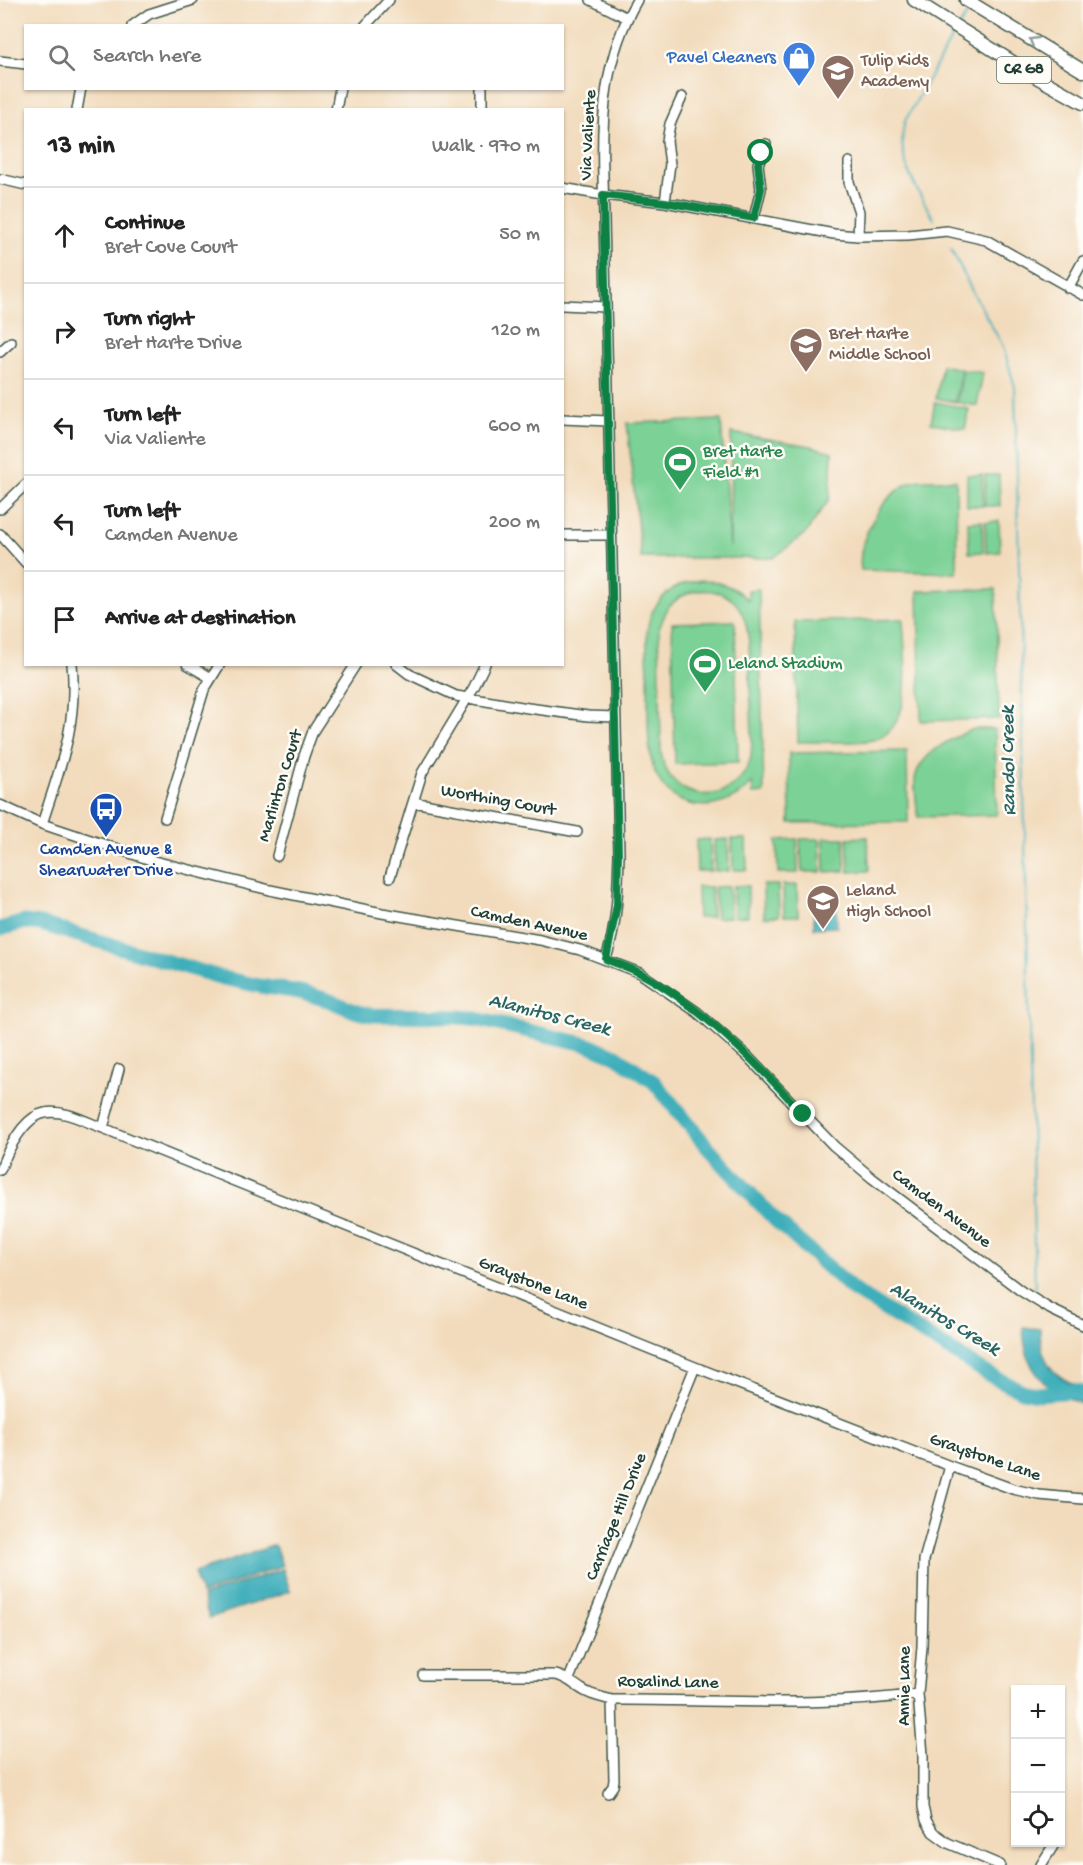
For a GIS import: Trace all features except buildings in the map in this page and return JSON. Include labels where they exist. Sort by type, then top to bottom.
[{"type":"main road","name":"CR G8","points":[[914,0],[952,26],[1083,103]]},
{"type":"main road","name":"CR G8","points":[[967,1],[1083,71]]},
{"type":"street","points":[[135,24],[149,14],[193,0]]},
{"type":"street","points":[[366,24],[389,0]]},
{"type":"street","points":[[591,0],[627,18]]},
{"type":"street","name":"Via Valiente","points":[[606,959],[613,933],[618,883],[603,110],[612,61],[627,18],[637,0]]},
{"type":"street","points":[[0,61],[24,64]]},
{"type":"street","points":[[77,108],[81,90]]},
{"type":"street","points":[[336,108],[340,90]]},
{"type":"street","points":[[482,90],[482,108]]},
{"type":"street","points":[[665,202],[669,177],[667,141],[670,124],[682,97]]},
{"type":"street","points":[[754,218],[761,189],[758,164],[766,144]]},
{"type":"street","points":[[849,162],[849,182],[859,212],[858,236]]},
{"type":"street","points":[[0,179],[24,185]]},
{"type":"street","points":[[564,188],[665,202],[834,234],[908,235],[947,231],[986,240],[1083,295]]},
{"type":"street","points":[[1068,288],[1083,261]]},
{"type":"street","points":[[564,305],[606,307]]},
{"type":"street","points":[[0,352],[11,342]]},
{"type":"street","points":[[564,419],[609,421]]},
{"type":"street","points":[[0,509],[24,486]]},
{"type":"street","points":[[0,534],[24,561]]},
{"type":"street","points":[[564,535],[611,535]]},
{"type":"street","points":[[42,824],[70,734],[74,704],[72,666]]},
{"type":"street","points":[[191,666],[211,678]]},
{"type":"street","points":[[165,818],[204,690],[219,666]]},
{"type":"street","name":"Marlinton Court","points":[[277,856],[313,731],[355,666]]},
{"type":"street","points":[[399,666],[409,674],[456,696],[540,710],[615,717]]},
{"type":"street","points":[[390,878],[422,773],[484,666]]},
{"type":"street","name":"Worthing Court","points":[[412,802],[577,832]]},
{"type":"street","name":"Camden Avenue","points":[[0,805],[42,824],[154,861],[270,890],[382,913],[540,940],[606,959],[640,973],[697,1012],[747,1056],[848,1158],[1021,1291],[1050,1309],[1083,1325]]},
{"type":"street","points":[[103,1128],[119,1070]]},
{"type":"street","name":"Graystone Lane","points":[[0,1170],[8,1150],[32,1120],[44,1113],[61,1114],[103,1128],[695,1367],[950,1466],[1013,1489],[1039,1495],[1083,1498]]},
{"type":"street","name":"Carriage Hill Drive","points":[[569,1679],[695,1367]]},
{"type":"street","name":"Annie Lane","points":[[950,1466],[924,1560],[922,1647],[918,1694],[923,1755],[923,1807],[926,1820],[933,1832],[948,1843],[1000,1865]]},
{"type":"street","name":"Rosalind Lane","points":[[423,1675],[556,1675],[569,1679],[592,1695],[612,1700],[839,1701],[918,1694]]},
{"type":"street","points":[[608,1793],[614,1780],[612,1700]]},
{"type":"street","points":[[1041,1865],[1052,1847]]},
{"type":"green space","points":[[942,365],[961,369],[955,402],[936,398]]},
{"type":"green space","points":[[963,370],[983,373],[977,406],[957,402]]},
{"type":"green space","points":[[935,402],[969,409],[965,429],[931,423]]},
{"type":"green space","points":[[721,420],[730,547],[731,433],[811,446],[832,452],[830,498],[806,533],[773,558],[641,558],[627,423]]},
{"type":"green space","points":[[967,475],[982,475],[983,506],[967,506]]},
{"type":"green space","points":[[985,475],[999,475],[1000,506],[985,506]]},
{"type":"green space","points":[[956,480],[957,573],[861,570],[861,558],[867,533],[873,520],[889,498],[913,481]]},
{"type":"green space","points":[[982,521],[983,552],[969,553],[968,522]]},
{"type":"green space","points":[[999,521],[1000,552],[986,553],[985,522]]},
{"type":"green space","points":[[695,581],[721,583],[733,588],[748,600],[748,590],[759,589],[764,793],[753,794],[752,783],[728,801],[700,806],[686,803],[663,786],[652,762],[649,738],[647,632],[650,620],[658,603],[668,592]],"holes":[[[695,591],[715,592],[729,598],[739,608],[745,621],[750,653],[752,748],[751,757],[743,774],[732,786],[718,793],[703,794],[688,791],[676,783],[666,769],[661,751],[659,629],[668,607],[680,597]]]},
{"type":"green space","points":[[996,589],[999,719],[921,721],[918,591]]},
{"type":"green space","points":[[903,619],[906,684],[904,700],[892,728],[881,737],[865,741],[798,742],[795,622]]},
{"type":"green space","name":"Leland Stadium","points":[[735,621],[738,762],[675,764],[672,623]]},
{"type":"green space","points":[[974,729],[995,729],[997,815],[918,817],[915,779],[923,762],[947,742]]},
{"type":"green space","points":[[907,751],[908,822],[790,823],[789,753]]},
{"type":"green space","points":[[868,837],[869,871],[849,872],[847,838]]},
{"type":"green space","points":[[824,838],[844,838],[845,871],[825,872]]},
{"type":"green space","points":[[710,839],[711,871],[697,871],[696,840]]},
{"type":"green space","points":[[728,839],[729,871],[715,871],[714,840]]},
{"type":"green space","points":[[732,839],[746,839],[747,870],[733,870]]},
{"type":"green space","points":[[797,839],[798,873],[778,873],[777,840]]},
{"type":"green space","points":[[800,839],[820,839],[821,872],[802,872]]},
{"type":"green space","points":[[763,885],[778,885],[779,916],[764,917]]},
{"type":"green space","points":[[783,885],[797,885],[798,916],[784,916]]},
{"type":"green space","points":[[729,886],[730,917],[716,918],[714,887]]},
{"type":"green space","points":[[733,886],[748,886],[748,916],[734,917]]},
{"type":"green space","points":[[697,887],[711,887],[712,917],[698,918]]},
{"type":"water","points":[[836,898],[837,927],[814,928],[813,899]]},
{"type":"water","points":[[1023,1327],[1040,1329],[1045,1359],[1056,1373],[1083,1387],[1083,1405],[1047,1385],[1032,1367]]},
{"type":"water","points":[[275,1545],[282,1566],[201,1594],[194,1573]]},
{"type":"water","points":[[283,1569],[290,1591],[209,1618],[202,1596]]},
{"type":"waterway","name":"Randol Creek","points":[[960,25],[972,7]]},
{"type":"waterway","name":"Randol Creek","points":[[934,219],[909,173],[902,134],[905,121],[955,32]]},
{"type":"waterway","name":"Randol Creek","points":[[951,248],[1003,346],[1015,387],[1035,1289]]},
{"type":"waterway","name":"Alamitos Creek","points":[[0,929],[24,922],[41,924],[223,978],[300,992],[357,1012],[372,1015],[472,1018],[589,1045],[616,1056],[654,1082],[708,1148],[774,1219],[853,1290],[990,1375],[1022,1391],[1036,1394],[1076,1391],[1083,1393]]},
{"type":"place","name":"Pavel Cleaners","points":[[799,87]]},
{"type":"place","name":"Tulip Kids Academy","points":[[838,100]]},
{"type":"place","name":"Bret Harte Middle School","points":[[806,373]]},
{"type":"place","name":"Bret Harte Field #1","points":[[680,491]]},
{"type":"place","name":"Leland Stadium","points":[[705,693]]},
{"type":"place","name":"Camden Avenue & Shearwater Drive","points":[[106,838]]},
{"type":"place","name":"Leland High School","points":[[823,930]]},
{"type":"route","points":[[761,153],[758,164],[761,189],[754,218],[665,202],[603,195],[618,854],[617,905],[606,959],[640,973],[674,994],[697,1012],[747,1056],[803,1114]]}]
